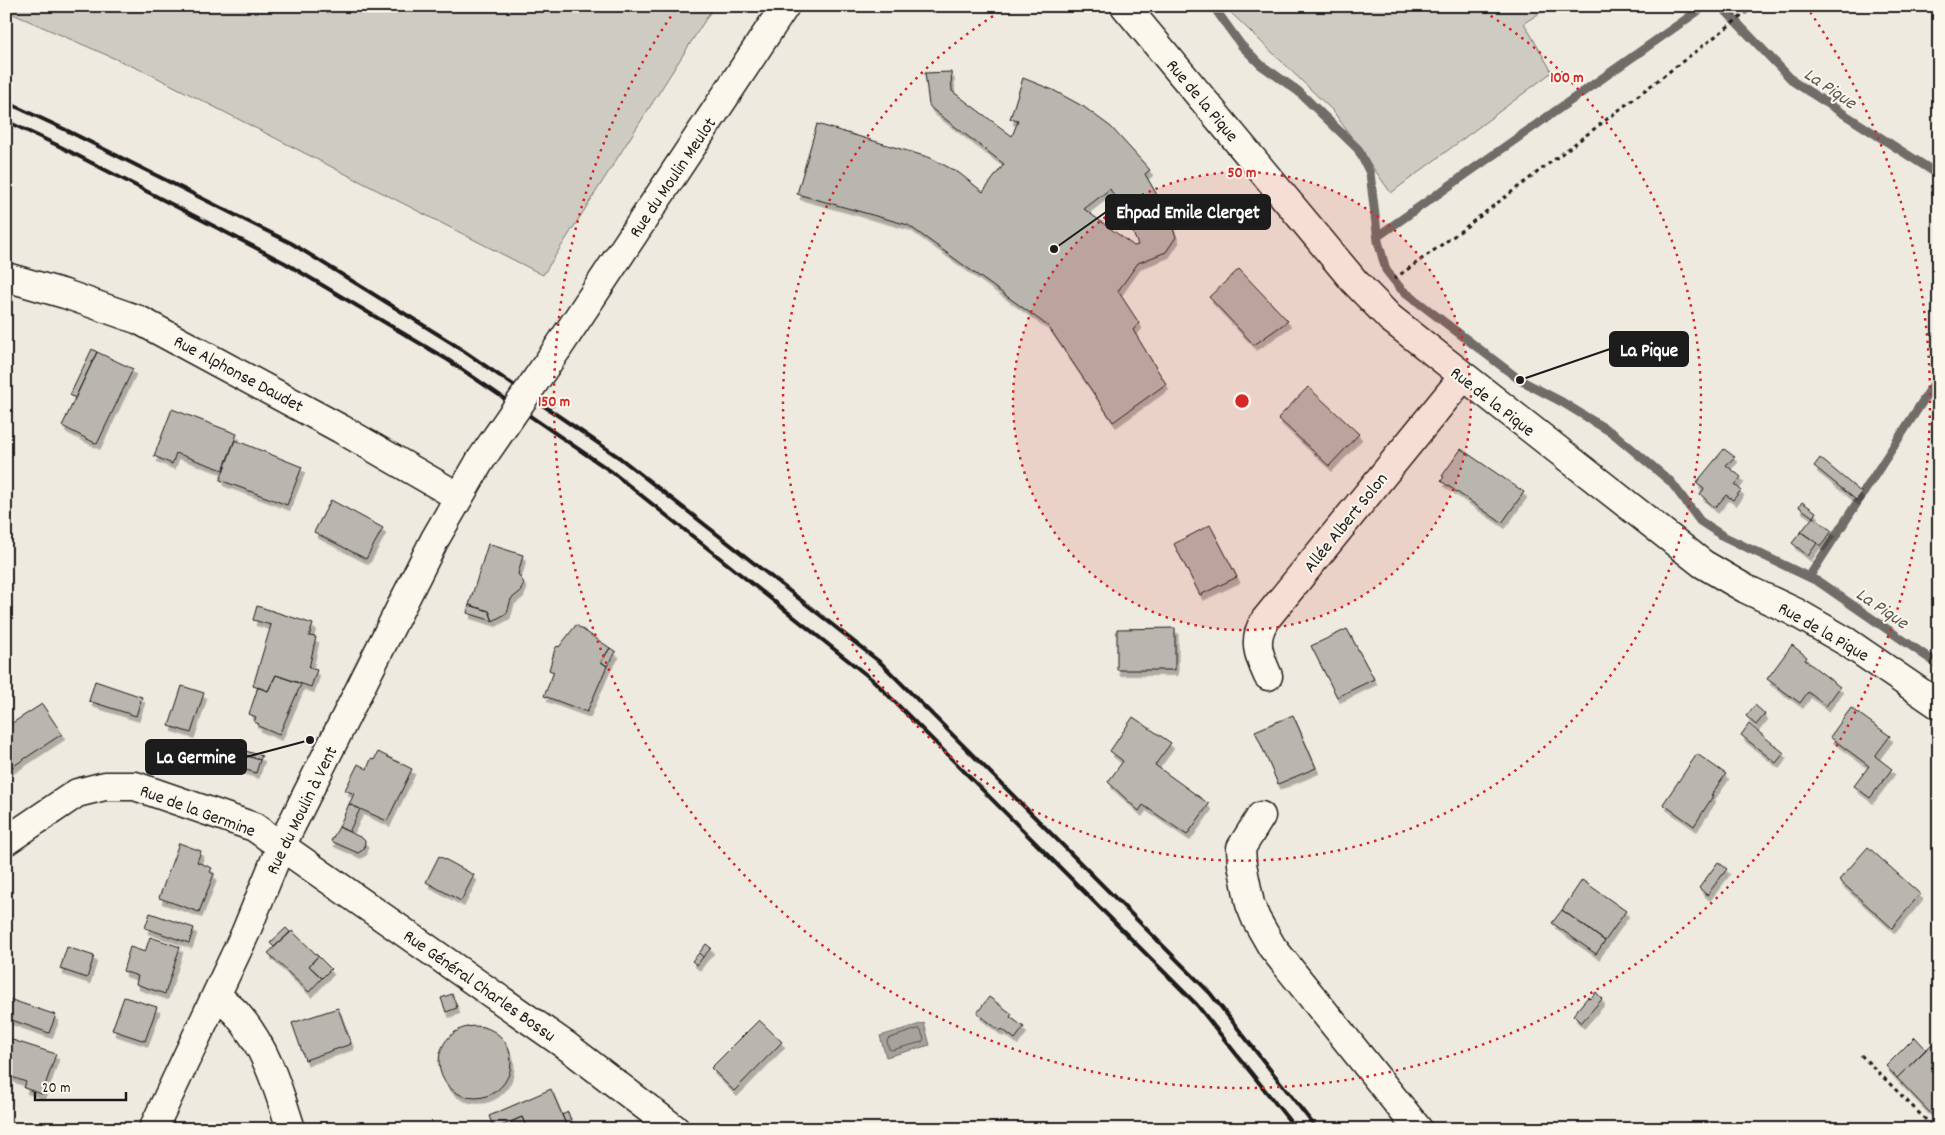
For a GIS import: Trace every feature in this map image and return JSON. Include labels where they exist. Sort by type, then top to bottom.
[{"type":"street","name":"Rue du Moulin Meulot","points":[[480,461],[558,348],[785,6]]},
{"type":"street","name":"Rue de la Pique","points":[[1125,6],[1354,281],[1390,318],[1703,564],[1746,589],[1795,612],[1848,642],[1939,705]]},
{"type":"street","name":"Rue Alphonse Daudet","points":[[6,277],[65,294],[139,320],[341,429],[459,498]]},
{"type":"street","name":"Allée Albert Solon","points":[[1268,676],[1257,646],[1259,629],[1463,377]]},
{"type":"street","name":"Rue du Moulin à Vent","points":[[153,1129],[217,996],[281,846],[435,539],[480,461]]},
{"type":"street","name":"Rue de la Germine","points":[[6,841],[77,794],[91,789],[122,785],[135,786],[254,827],[281,846]]},
{"type":"street","points":[[1261,816],[1241,848],[1246,886],[1259,925],[1272,947],[1418,1129]]},
{"type":"street","name":"Rue Général Charles Bossu","points":[[281,846],[568,1047],[676,1129]]},
{"type":"street","points":[[217,996],[237,1014],[263,1051],[274,1074],[291,1129]]},
{"type":"path","points":[[1399,276],[1754,8]]},
{"type":"path","points":[[1861,1055],[1935,1129]]},
{"type":"shaded area","points":[[6,6],[714,6],[543,275],[150,74],[6,11]]},
{"type":"shaded area","points":[[1224,6],[1551,6],[1524,23],[1552,72],[1391,193],[1333,111]]},
{"type":"water","points":[[924,1023],[930,1045],[886,1057],[880,1036]]},
{"type":"building","points":[[1728,6],[1738,6],[1732,11]]},
{"type":"building","points":[[951,72],[952,91],[1012,136],[1018,121],[1010,119],[1023,78],[1053,90],[1084,107],[1111,127],[1150,170],[1145,174],[1166,211],[1176,237],[1166,252],[1138,263],[1118,291],[1139,323],[1133,330],[1166,384],[1113,422],[1048,326],[908,225],[797,194],[817,124],[931,158],[959,173],[983,192],[1004,164],[932,109],[929,105],[925,73]],"holes":[[[1110,189],[1129,223],[1138,245],[1134,246],[1084,209]]]},
{"type":"building","points":[[1239,269],[1288,321],[1254,345],[1209,297]]},
{"type":"building","points":[[92,349],[97,352],[75,398],[70,395]]},
{"type":"building","points":[[97,352],[133,369],[97,444],[62,426]]},
{"type":"building","points":[[1308,387],[1359,434],[1329,466],[1278,418]]},
{"type":"building","points":[[172,409],[237,434],[223,470],[176,453],[172,464],[154,456]]},
{"type":"building","points":[[235,440],[302,467],[287,505],[220,480]]},
{"type":"building","points":[[1461,449],[1524,492],[1502,523],[1441,481],[1444,477],[1442,476]]},
{"type":"building","points":[[1724,449],[1735,457],[1726,465],[1741,477],[1735,485],[1741,490],[1733,500],[1726,495],[1715,508],[1700,494],[1704,489],[1696,483]]},
{"type":"building","points":[[1820,458],[1862,493],[1856,500],[1814,466]]},
{"type":"building","points":[[331,500],[383,528],[366,559],[314,532]]},
{"type":"building","points":[[1802,502],[1816,512],[1813,517],[1799,507]]},
{"type":"building","points":[[1813,517],[1832,531],[1821,546],[1801,532]]},
{"type":"building","points":[[1210,525],[1237,577],[1200,595],[1174,544]]},
{"type":"building","points":[[1801,532],[1817,543],[1808,556],[1792,543]]},
{"type":"building","points":[[488,544],[523,555],[518,574],[524,583],[520,592],[511,599],[507,613],[493,621],[489,611],[469,605]]},
{"type":"building","points":[[469,605],[489,611],[493,621],[467,613]]},
{"type":"building","points":[[257,606],[313,624],[309,636],[316,637],[309,668],[317,670],[311,687],[276,675],[268,691],[253,686],[271,625],[253,620]]},
{"type":"building","points":[[576,625],[610,648],[601,662],[607,666],[587,712],[544,696],[554,672],[549,670],[555,649],[557,646],[559,647]]},
{"type":"building","points":[[1175,628],[1175,670],[1117,670],[1117,629]]},
{"type":"building","points":[[1347,629],[1374,679],[1337,697],[1311,646]]},
{"type":"building","points":[[1792,645],[1807,657],[1805,660],[1840,687],[1826,706],[1808,692],[1800,703],[1767,679]]},
{"type":"building","points":[[610,648],[616,652],[607,666],[601,662]]},
{"type":"building","points":[[276,675],[301,684],[279,735],[258,726],[259,724],[254,722],[256,717],[249,714],[258,687],[268,691]]},
{"type":"building","points":[[95,681],[142,697],[136,716],[89,701]]},
{"type":"building","points":[[182,686],[204,693],[191,733],[169,726]]},
{"type":"building","points":[[42,704],[62,734],[6,771],[6,727]]},
{"type":"building","points":[[1755,705],[1765,714],[1756,725],[1746,716]]},
{"type":"building","points":[[1851,708],[1890,736],[1875,756],[1892,769],[1870,798],[1854,786],[1869,766],[1830,737]]},
{"type":"building","points":[[1293,715],[1316,768],[1278,784],[1255,731]]},
{"type":"building","points":[[1133,717],[1171,743],[1155,765],[1209,804],[1187,835],[1143,805],[1139,811],[1108,782],[1123,761],[1110,751]]},
{"type":"building","points":[[1749,724],[1784,753],[1776,763],[1741,735]]},
{"type":"building","points":[[223,744],[262,756],[260,760],[221,747]]},
{"type":"building","points":[[221,747],[260,760],[256,773],[217,761]]},
{"type":"building","points":[[378,752],[412,769],[387,821],[349,804],[354,794],[345,790],[358,764],[367,769],[371,759],[374,760]]},
{"type":"building","points":[[1697,754],[1726,774],[1711,795],[1713,796],[1694,826],[1663,804]]},
{"type":"building","points":[[349,804],[360,809],[349,832],[339,827]]},
{"type":"building","points":[[339,827],[362,838],[365,841],[364,849],[358,853],[331,841]]},
{"type":"building","points":[[179,843],[201,851],[197,862],[212,868],[210,872],[214,874],[199,912],[159,898]]},
{"type":"building","points":[[1868,847],[1920,894],[1892,928],[1839,880]]},
{"type":"building","points":[[439,856],[474,875],[461,901],[426,882]]},
{"type":"building","points":[[1718,862],[1727,869],[1707,895],[1699,888]]},
{"type":"building","points":[[1582,880],[1626,911],[1605,941],[1562,910]]},
{"type":"building","points":[[1562,910],[1605,941],[1596,954],[1552,923]]},
{"type":"building","points":[[150,913],[194,928],[189,943],[145,928]]},
{"type":"building","points":[[286,928],[290,932],[274,947],[270,943]]},
{"type":"building","points":[[292,931],[318,956],[309,966],[322,978],[309,992],[268,953]]},
{"type":"building","points":[[150,937],[180,947],[165,994],[136,984],[138,976],[123,971],[130,947],[145,952]]},
{"type":"building","points":[[706,944],[711,948],[703,957],[699,953]]},
{"type":"building","points":[[67,947],[94,956],[87,978],[60,969]]},
{"type":"building","points":[[699,953],[703,957],[697,965],[692,961]]},
{"type":"building","points":[[318,956],[331,969],[322,978],[309,966]]},
{"type":"building","points":[[1596,992],[1602,999],[1581,1023],[1573,1015],[1588,997],[1590,999]]},
{"type":"building","points":[[452,994],[457,1008],[446,1012],[441,998]]},
{"type":"building","points":[[124,997],[157,1007],[145,1041],[112,1030]]},
{"type":"building","points":[[989,997],[1012,1014],[1010,1017],[1024,1027],[1015,1039],[1002,1029],[1000,1031],[977,1013]]},
{"type":"building","points":[[6,998],[56,1015],[49,1033],[6,1018]]},
{"type":"building","points":[[338,1008],[351,1044],[305,1060],[292,1023]]},
{"type":"building","points":[[759,1020],[782,1042],[734,1091],[711,1068]]},
{"type":"building","points":[[475,1026],[495,1032],[505,1042],[511,1062],[505,1082],[495,1092],[475,1098],[455,1092],[445,1082],[439,1062],[445,1042],[455,1032]]},
{"type":"building","points":[[1915,1037],[1926,1049],[1897,1078],[1886,1066]]},
{"type":"building","points":[[6,1038],[56,1054],[42,1094],[24,1088],[26,1082],[6,1075]]},
{"type":"building","points":[[1938,1038],[1939,1115],[1935,1118],[1897,1078]]},
{"type":"building","points":[[551,1089],[568,1129],[527,1129],[522,1117],[494,1129],[489,1116]]},
{"type":"building","points":[[568,1112],[572,1124],[567,1126],[562,1115]]},
{"type":"building","points":[[522,1117],[527,1129],[495,1129]]},
{"type":"waterway","name":"La Pique","points":[[1213,6],[1241,45],[1261,65],[1298,91],[1358,149],[1370,173],[1378,241],[1386,270],[1401,289],[1520,380],[1562,402],[1614,434],[1671,482],[1700,521],[1723,536],[1819,582],[1939,665]]},
{"type":"waterway","name":"La Pique","points":[[1378,236],[1705,6]]},
{"type":"waterway","name":"La Pique","points":[[1721,6],[1794,82],[1939,175]]},
{"type":"waterway","name":"La Pique","points":[[1809,577],[1939,376]]},
{"type":"railway","points":[[6,102],[64,129],[291,243],[452,343],[620,458],[881,663],[1210,993],[1317,1129]]},
{"type":"railway","points":[[6,121],[59,146],[285,263],[448,360],[612,472],[874,681],[1197,1005],[1296,1129]]},
{"type":"place","name":"Ehpad Emile Clerget","points":[[1054,249]]},
{"type":"place","name":"La Pique","points":[[1520,380]]},
{"type":"place","name":"La Germine","points":[[310,740]]}]
